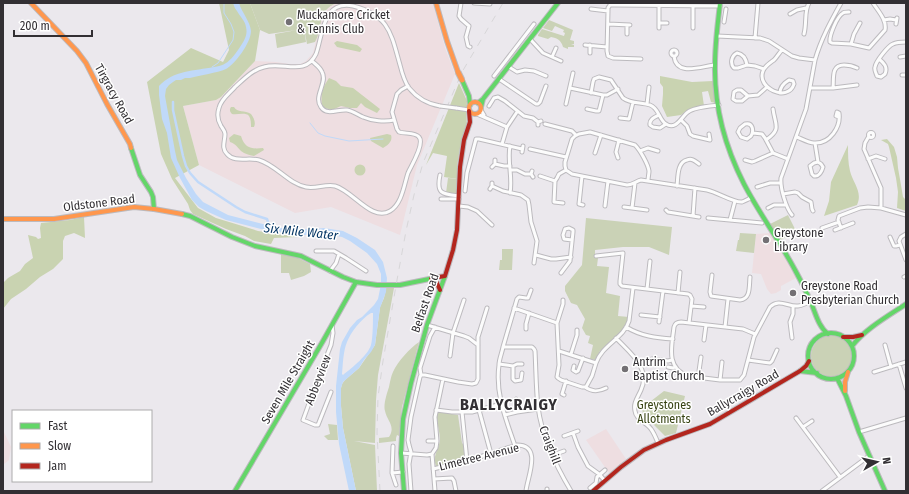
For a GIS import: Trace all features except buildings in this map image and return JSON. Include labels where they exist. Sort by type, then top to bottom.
[{"type":"main road","name":"Tirgracy Road","points":[[31,3],[77,51],[86,63],[130,144],[140,175],[153,197],[154,209]]},
{"type":"main road","points":[[436,3],[458,72],[469,96],[478,108]]},
{"type":"main road","name":"Belfast Road","points":[[404,491],[403,472],[399,454],[403,419],[427,325],[455,246],[464,140],[470,122],[483,99],[509,67],[523,43],[530,39],[558,3]]},
{"type":"main road","points":[[720,5],[722,15],[717,36],[715,65],[716,86],[725,133],[732,157],[751,198],[788,256],[820,323],[828,334]]},
{"type":"main road","name":"Belfast Road","points":[[469,96],[468,108],[470,122]]},
{"type":"main road","points":[[472,103],[478,108],[472,114],[468,108],[472,103]]},
{"type":"main road","name":"Oldstone Road","points":[[3,219],[54,219],[134,207],[154,209],[190,216],[243,241],[268,249],[308,258],[330,271],[356,282],[391,285],[413,283],[445,276]]},
{"type":"main road","points":[[430,279],[438,282],[440,290]]},
{"type":"main road","name":"Seven Mile Straight","points":[[235,491],[356,282]]},
{"type":"main road","points":[[852,346],[862,335],[906,304]]},
{"type":"main road","points":[[817,339],[820,323]]},
{"type":"main road","points":[[817,374],[809,362],[809,354],[811,347],[817,339],[822,335],[828,334],[843,337],[862,335]]},
{"type":"main road","points":[[843,337],[852,346],[854,357],[845,382],[846,396]]},
{"type":"main road","name":"Ballycraigy Road","points":[[591,489],[605,481],[641,452],[658,443],[710,424],[800,371],[809,362]]},
{"type":"main road","points":[[800,371],[817,374],[827,378],[837,378],[848,372]]},
{"type":"main road","points":[[837,378],[846,396],[859,432],[885,491]]},
{"type":"street","points":[[461,3],[459,16],[469,26],[466,37],[467,47]]},
{"type":"street","points":[[474,3],[490,5]]},
{"type":"street","points":[[755,38],[758,3]]},
{"type":"street","points":[[805,34],[806,8],[809,3]]},
{"type":"street","points":[[792,215],[788,211],[786,205],[781,178],[797,137],[808,102],[815,60],[823,39],[841,3]]},
{"type":"street","points":[[849,12],[844,12],[841,15],[831,34],[829,41],[830,43],[851,44],[867,48],[870,47],[885,30],[886,26],[884,20],[873,3]]},
{"type":"street","points":[[408,86],[400,90],[392,112],[399,132],[417,135],[420,138],[421,143],[399,199],[395,207],[386,213],[380,214],[374,212],[346,191],[336,187],[326,185],[310,187],[302,186],[261,161],[253,159],[237,160],[232,158],[228,155],[224,148],[225,134],[218,116],[219,106],[223,99],[248,75],[256,70],[272,65],[301,67],[312,61],[317,51],[327,15],[333,9],[342,4],[367,11],[384,22],[392,38],[408,86],[422,100],[440,106],[468,108]]},
{"type":"street","points":[[641,59],[611,58],[608,54],[608,7],[611,5],[720,5]]},
{"type":"street","points":[[659,5],[659,28]]},
{"type":"street","points":[[693,6],[693,28]]},
{"type":"street","points":[[792,14],[797,10],[806,8]]},
{"type":"street","points":[[591,9],[597,12],[608,11]]},
{"type":"street","points":[[724,22],[722,15],[726,9]]},
{"type":"street","points":[[884,20],[896,19],[896,24]]},
{"type":"street","points":[[659,23],[667,23]]},
{"type":"street","points":[[693,23],[699,23]]},
{"type":"street","points":[[851,44],[860,23]]},
{"type":"street","points":[[494,76],[523,43],[534,24]]},
{"type":"street","points":[[608,24],[628,24],[627,34]]},
{"type":"street","points":[[717,36],[755,38],[768,41],[794,57],[815,60]]},
{"type":"street","points":[[530,39],[543,53],[561,61]]},
{"type":"street","points":[[879,60],[884,63],[886,68],[886,73],[882,76],[877,76],[875,64],[891,45],[906,42]]},
{"type":"street","points":[[586,45],[608,47]]},
{"type":"street","points":[[590,45],[590,53]]},
{"type":"street","points":[[552,57],[556,48]]},
{"type":"street","points":[[780,93],[784,83],[789,80],[793,80],[794,85],[791,90],[780,93],[775,92],[767,87],[763,79],[763,72],[764,69],[782,50]]},
{"type":"street","points":[[747,65],[745,58],[741,54],[736,53],[732,64],[734,68],[752,65],[764,69]]},
{"type":"street","points":[[674,56],[676,64],[686,69],[715,65]]},
{"type":"street","points":[[900,57],[906,56]]},
{"type":"street","points":[[312,61],[323,74],[324,79],[319,99],[323,110],[329,112],[347,110],[367,119],[386,121],[394,120]]},
{"type":"street","points":[[833,88],[834,72],[837,67],[845,65],[858,68]]},
{"type":"street","points":[[509,67],[517,72],[525,70],[534,71],[544,75],[545,69]]},
{"type":"street","points":[[566,104],[573,72]]},
{"type":"street","points":[[591,93],[594,79],[598,77],[611,80],[623,98],[654,107],[666,124],[670,126],[681,120],[690,110],[719,105]]},
{"type":"street","points":[[499,79],[536,104],[539,103],[546,86]]},
{"type":"street","points":[[810,88],[833,88],[858,85]]},
{"type":"street","points":[[748,96],[741,90],[737,90],[733,94],[732,99],[736,102],[744,100],[748,96],[758,95],[767,87]]},
{"type":"street","points":[[570,88],[603,95],[607,95],[618,89]]},
{"type":"street","points":[[647,104],[649,88]]},
{"type":"street","points":[[538,92],[543,94]]},
{"type":"street","points":[[587,109],[599,110],[603,95]]},
{"type":"street","points":[[489,106],[494,98],[498,97],[517,112],[524,116],[533,118],[539,123]]},
{"type":"street","points":[[620,118],[629,119],[633,102]]},
{"type":"street","points":[[478,108],[485,117],[507,127]]},
{"type":"street","points":[[766,140],[776,131],[776,121],[773,111],[769,115]]},
{"type":"street","points":[[502,144],[507,127],[517,112]]},
{"type":"street","points":[[659,115],[652,119],[650,125],[660,128],[666,124]]},
{"type":"street","points":[[797,137],[815,144],[825,141],[831,137],[836,128],[839,117]]},
{"type":"street","points":[[681,120],[693,136],[710,140],[709,134]]},
{"type":"street","points":[[545,124],[572,131],[576,136]]},
{"type":"street","points":[[749,124],[752,127],[753,133],[746,139],[740,135],[738,131],[744,125],[749,124]]},
{"type":"street","points":[[648,181],[648,168],[640,151],[635,145],[587,132],[576,136],[571,141],[565,164],[566,170],[572,174],[630,185],[641,180],[695,188],[711,191],[735,201],[742,202],[751,198]]},
{"type":"street","points":[[753,133],[762,134],[773,153],[788,160]]},
{"type":"street","points":[[595,153],[601,135]]},
{"type":"street","points":[[869,136],[864,146],[881,190],[881,208]]},
{"type":"street","points":[[470,187],[465,189],[467,173],[476,139],[522,149]]},
{"type":"street","points":[[618,158],[616,152],[619,140]]},
{"type":"street","points":[[815,144],[818,162],[822,164],[822,168],[818,176],[815,176],[812,174],[810,166],[818,162]]},
{"type":"street","points":[[510,146],[509,154],[512,183],[510,193]]},
{"type":"street","points":[[640,151],[648,148],[656,151]]},
{"type":"street","points":[[530,149],[566,157]]},
{"type":"street","points":[[747,159],[752,162],[757,161],[773,153]]},
{"type":"street","points":[[868,159],[876,156],[885,158]]},
{"type":"street","points":[[677,186],[682,162],[690,159],[699,164]]},
{"type":"street","points":[[494,164],[510,166]]},
{"type":"street","points":[[510,170],[517,170],[525,174],[532,174]]},
{"type":"street","points":[[563,203],[554,202],[555,181],[559,174],[566,170]]},
{"type":"street","points":[[440,174],[438,184],[442,192],[459,197]]},
{"type":"street","points":[[540,176],[555,181]]},
{"type":"street","points":[[582,176],[579,204],[583,205]]},
{"type":"street","points":[[605,206],[608,181]]},
{"type":"street","points":[[632,208],[634,183]]},
{"type":"street","points":[[756,187],[770,183],[781,183]]},
{"type":"street","points":[[492,186],[503,192],[521,195],[528,200],[531,222],[537,241],[534,263]]},
{"type":"street","points":[[693,216],[695,188]]},
{"type":"street","points":[[783,194],[795,192],[812,201],[813,211]]},
{"type":"street","points":[[441,198],[459,197]]},
{"type":"street","points":[[528,200],[532,198]]},
{"type":"street","points":[[730,220],[735,201]]},
{"type":"street","points":[[769,208],[774,205],[786,205]]},
{"type":"street","points":[[459,206],[468,207],[477,211],[492,225]]},
{"type":"street","points":[[624,207],[647,210]]},
{"type":"street","points":[[841,228],[838,219],[839,216],[860,208],[881,208],[906,215]]},
{"type":"street","points":[[666,210],[668,212],[699,217]]},
{"type":"street","points":[[708,218],[762,223]]},
{"type":"street","points":[[822,228],[830,223],[833,225],[839,222]]},
{"type":"street","points":[[835,230],[852,223]]},
{"type":"street","points":[[533,229],[538,227]]},
{"type":"street","points":[[561,270],[570,262],[571,257],[573,232],[569,228],[565,229],[563,235],[564,239],[572,240]]},
{"type":"street","points":[[906,234],[900,238],[899,241],[906,260]]},
{"type":"street","points":[[890,237],[893,246],[900,245]]},
{"type":"street","points":[[316,251],[334,251],[366,271]]},
{"type":"street","points":[[600,251],[601,255]]},
{"type":"street","points":[[596,256],[623,253],[620,283],[622,286],[691,295],[692,298],[689,323]]},
{"type":"street","points":[[330,271],[336,263],[339,254]]},
{"type":"street","points":[[536,255],[551,259],[571,257]]},
{"type":"street","points":[[647,289],[650,261]]},
{"type":"street","points":[[678,293],[680,272]]},
{"type":"street","points":[[712,275],[711,296],[742,300],[746,299],[748,294],[750,277]]},
{"type":"street","points":[[585,387],[592,376],[598,358],[626,328],[629,321],[633,288]]},
{"type":"street","points":[[515,446],[500,404],[498,383],[499,364],[518,298],[528,298],[531,290]]},
{"type":"street","points":[[659,322],[663,291]]},
{"type":"street","points":[[725,327],[728,299]]},
{"type":"street","points":[[450,356],[453,332],[464,300]]},
{"type":"street","points":[[563,300],[557,323],[559,351],[557,377],[566,382],[591,390],[596,391],[606,388]]},
{"type":"street","points":[[756,334],[743,329],[677,322],[675,325],[671,352],[672,360],[675,367],[686,376],[720,380],[741,379],[744,375],[756,334],[772,304],[780,303],[800,306],[810,302]]},
{"type":"street","points":[[691,306],[704,307]]},
{"type":"street","points":[[792,338],[790,322],[793,314],[793,306]]},
{"type":"street","points":[[421,375],[464,383],[476,383],[478,379],[479,335],[487,308]]},
{"type":"street","points":[[514,308],[557,323]]},
{"type":"street","points":[[526,328],[529,313]]},
{"type":"street","points":[[641,315],[660,317]]},
{"type":"street","name":"Abbeyview","points":[[331,392],[318,425],[303,420],[331,345],[333,333],[332,325]]},
{"type":"street","points":[[427,325],[469,338],[478,345]]},
{"type":"street","points":[[704,340],[706,325]]},
{"type":"street","points":[[411,491],[409,465],[411,453],[408,443],[410,427],[421,375],[420,368],[430,336],[435,327]]},
{"type":"street","points":[[626,328],[647,336],[673,339]]},
{"type":"street","points":[[571,354],[577,330]]},
{"type":"street","points":[[469,338],[479,335]]},
{"type":"street","points":[[616,338],[638,361],[642,369],[642,390],[635,403],[635,412],[637,417],[652,430],[658,443]]},
{"type":"street","points":[[885,345],[891,366]]},
{"type":"street","name":"Craighill","points":[[503,347],[532,347],[534,349],[538,409],[553,455],[571,491]]},
{"type":"street","points":[[748,360],[770,363],[777,350]]},
{"type":"street","points":[[559,351],[596,363]]},
{"type":"street","points":[[698,378],[701,357]]},
{"type":"street","points":[[574,366],[573,370],[576,372],[578,371],[583,358]]},
{"type":"street","points":[[655,364],[654,359],[668,361],[672,360]]},
{"type":"street","points":[[720,380],[722,362]]},
{"type":"street","points":[[874,372],[906,362]]},
{"type":"street","points":[[499,364],[513,366],[522,364]]},
{"type":"street","points":[[899,364],[906,388]]},
{"type":"street","points":[[513,366],[514,380],[521,380],[522,373]]},
{"type":"street","points":[[668,367],[675,367]]},
{"type":"street","points":[[435,491],[432,454],[438,441],[435,419],[443,379]]},
{"type":"street","points":[[564,395],[562,394],[566,382]]},
{"type":"street","points":[[516,399],[517,412]]},
{"type":"street","points":[[436,410],[462,412],[479,410],[500,404]]},
{"type":"street","points":[[505,415],[538,409]]},
{"type":"street","points":[[479,410],[491,454]]},
{"type":"street","points":[[462,412],[467,461]]},
{"type":"street","points":[[796,418],[840,477]]},
{"type":"street","points":[[859,432],[906,418]]},
{"type":"street","points":[[803,427],[812,421]]},
{"type":"street","points":[[564,436],[578,431]]},
{"type":"street","points":[[573,433],[578,447],[588,466],[599,474],[605,481]]},
{"type":"street","points":[[430,443],[438,441]]},
{"type":"street","name":"Limetree Avenue","points":[[433,469],[467,461],[519,445],[526,447],[532,456],[526,491]]},
{"type":"street","points":[[393,446],[392,473],[396,482]]},
{"type":"street","points":[[553,455],[564,452]]},
{"type":"street","points":[[393,456],[411,453],[427,455],[432,454]]},
{"type":"street","points":[[822,491],[869,456]]},
{"type":"street","points":[[591,489],[596,483],[599,474],[605,470]]},
{"type":"street","points":[[392,473],[403,472]]},
{"type":"street","points":[[434,480],[452,478],[456,491]]},
{"type":"shaded area","points":[[337,3],[433,3],[445,48],[455,74],[417,165],[400,235],[331,207],[295,213],[199,165],[183,106],[216,100],[221,97],[255,61],[300,64],[306,61],[313,53],[322,15],[331,5]]},
{"type":"shaded area","points":[[771,233],[796,278],[781,286],[781,290],[771,294],[767,289],[761,274],[752,273],[756,234]]},
{"type":"shaded area","points":[[606,429],[626,459],[609,473],[586,440]]},
{"type":"shaded area","points":[[3,430],[11,447],[9,460],[3,465]]},
{"type":"green space","points":[[219,3],[250,3],[260,30],[255,61],[221,97],[216,100],[183,106],[199,165],[175,178],[198,208],[216,218],[258,231],[298,237],[274,238],[271,244],[254,241],[193,214],[172,179],[161,154],[147,82],[191,48],[223,62],[229,50]]},
{"type":"green space","name":"Muckamore Cricket & Tennis Club","points":[[250,3],[337,3],[330,6],[323,15],[315,42],[307,44],[304,28],[306,42],[277,48],[275,34],[297,30],[269,34],[260,30]]},
{"type":"green space","points":[[549,20],[573,30],[570,40],[574,41],[574,44],[571,44],[574,45],[574,47],[568,47],[568,49],[563,47],[557,39],[551,37],[548,39],[538,36],[542,29],[564,36],[564,30],[555,26],[552,31],[543,28]]},
{"type":"green space","points":[[337,41],[357,45],[362,49],[360,52],[337,47],[334,43]]},
{"type":"green space","points":[[660,76],[692,82],[713,81],[716,103],[711,102],[708,91],[702,92],[704,106],[686,111],[681,115],[667,117],[662,106],[663,87],[660,83]]},
{"type":"green space","points":[[329,78],[336,81],[341,86],[353,88],[380,109],[377,113],[365,107],[361,103],[357,108],[341,106],[332,110],[322,107],[322,92]]},
{"type":"green space","points":[[459,83],[467,101],[467,124],[460,148],[457,166],[458,179],[444,177],[447,156],[433,153],[426,165]]},
{"type":"green space","points":[[231,107],[251,114],[255,124],[254,127],[251,127],[251,120],[248,115],[232,114],[230,111]]},
{"type":"green space","points":[[234,134],[241,136],[247,146],[263,148],[264,150],[254,156],[244,153],[230,142],[229,138]]},
{"type":"green space","points":[[387,134],[391,135],[391,141],[383,148],[371,141],[370,138]]},
{"type":"green space","points":[[887,139],[894,147],[897,157],[903,197],[906,200],[906,211],[897,208],[898,192],[889,147],[888,144],[881,140]]},
{"type":"green space","points":[[848,145],[849,168],[857,188],[859,200],[857,205],[824,216],[829,201],[831,182]]},
{"type":"green space","points":[[360,164],[364,166],[366,170],[364,174],[360,176],[356,174],[354,170],[356,166]]},
{"type":"green space","points":[[448,178],[458,179],[457,194],[446,193]]},
{"type":"green space","points":[[788,215],[796,231],[781,240],[770,224]]},
{"type":"green space","points":[[84,217],[85,238],[74,233],[65,236],[63,241],[63,259],[53,269],[11,299],[3,309],[4,282],[20,271],[25,264],[33,258],[28,235],[38,239],[41,238],[41,223]]},
{"type":"green space","points":[[586,218],[672,227],[669,255],[649,247],[623,247],[595,250],[595,258],[598,258],[597,266],[609,267],[606,293],[620,296],[618,316],[629,317],[625,328],[600,351],[595,360],[590,359],[593,345],[588,343],[590,336],[586,335],[582,328],[585,319],[577,305],[571,303],[565,291],[565,286],[582,265]]},
{"type":"green space","points":[[740,233],[756,234],[754,253],[736,251]]},
{"type":"green space","points":[[502,249],[513,249],[512,270],[499,270],[500,260],[502,260]]},
{"type":"green space","points":[[281,254],[298,258],[310,264],[311,272],[291,280],[289,273],[281,273]]},
{"type":"green space","points":[[386,288],[394,288],[378,375],[375,443],[354,441],[375,445],[377,491],[356,491],[343,428],[341,388],[345,380],[359,368],[375,345],[380,307]]},
{"type":"green space","points":[[832,335],[847,341],[853,356],[847,371],[832,377],[817,371],[811,356],[817,341]]},
{"type":"green space","points":[[419,342],[402,407],[399,436],[397,435],[396,441],[379,443],[379,438],[389,437],[392,430],[384,406],[392,374],[404,355]]},
{"type":"green space","name":"Greystones Allotments","points":[[664,391],[685,396],[676,433],[665,436],[643,414],[642,408]]},
{"type":"green space","points":[[437,413],[458,415],[466,459],[436,466],[435,456],[440,440],[437,416]]},
{"type":"green space","points":[[328,424],[337,425],[338,440],[328,440],[324,436],[330,434]]},
{"type":"water","name":"Six Mile Water","points":[[233,3],[239,3],[251,31],[248,41],[238,58],[226,69],[218,72],[176,80],[166,89],[165,96],[177,160],[186,178],[203,202],[228,215],[275,227],[290,229],[324,228],[343,231],[375,250],[383,262],[387,278],[386,292],[380,308],[375,345],[359,368],[343,382],[341,388],[343,428],[356,491],[349,491],[339,444],[336,412],[336,386],[342,342],[350,328],[374,305],[378,299],[381,274],[377,264],[367,253],[342,237],[326,234],[291,234],[261,229],[226,220],[206,211],[192,200],[171,158],[167,133],[162,119],[159,86],[171,77],[178,74],[214,67],[228,62],[243,42],[246,33],[245,22]],"holes":[[[373,313],[371,345],[367,353],[343,375],[344,354],[349,338],[360,322]]]},
{"type":"waterway","points":[[212,67],[218,63],[233,40],[234,32],[224,13],[224,3]]},
{"type":"waterway","name":"Six Mile Water","points":[[173,102],[173,110],[183,156],[190,173],[198,182],[236,207],[245,212],[267,219],[270,228]]},
{"type":"waterway","points":[[310,123],[318,133],[325,136],[349,141],[383,139]]},
{"type":"railway","points":[[380,491],[377,433],[378,397],[397,280],[414,195],[423,163],[462,72],[503,3]]},
{"type":"traffic: fast","points":[[478,103],[483,99],[558,3]]},
{"type":"traffic: fast","points":[[720,3],[715,79],[716,95],[726,141],[744,184],[789,259],[820,324],[828,334]]},
{"type":"traffic: fast","points":[[462,80],[469,96],[470,105]]},
{"type":"traffic: fast","points":[[481,107],[483,99]]},
{"type":"traffic: fast","points":[[131,148],[140,175],[153,197],[154,209]]},
{"type":"traffic: fast","points":[[182,214],[190,216],[232,237],[255,246],[301,256],[356,282],[377,285],[400,285],[439,277]]},
{"type":"traffic: fast","points":[[404,491],[401,453],[403,419],[427,325],[445,276]]},
{"type":"traffic: fast","points":[[235,491],[356,282]]},
{"type":"traffic: fast","points":[[852,346],[870,328],[906,304]]},
{"type":"traffic: fast","points":[[831,333],[844,337],[850,343],[854,356],[850,369],[844,375],[831,379],[818,375],[812,369],[808,356],[812,343],[818,337],[831,333]]},
{"type":"traffic: fast","points":[[800,371],[817,373]]},
{"type":"traffic: fast","points":[[837,378],[846,396],[859,432],[885,491]]},
{"type":"traffic: slow","points":[[31,3],[77,51],[86,63],[131,148]]},
{"type":"traffic: slow","points":[[436,3],[458,72]]},
{"type":"traffic: slow","points":[[458,72],[462,80]]},
{"type":"traffic: slow","points":[[473,102],[477,102],[481,108],[477,114],[473,114],[469,110],[469,106],[473,102]]},
{"type":"traffic: slow","points":[[3,219],[54,219],[134,207],[182,214]]},
{"type":"traffic: slow","points":[[845,391],[845,382],[848,372]]},
{"type":"traffic: jam","points":[[439,277],[445,276],[457,230],[460,167],[464,140],[470,122],[469,111]]},
{"type":"traffic: jam","points":[[431,279],[436,281],[440,290]]},
{"type":"traffic: jam","points":[[843,337],[862,335]]},
{"type":"traffic: jam","points":[[593,491],[644,450],[666,440],[710,424],[800,371],[809,361]]},
{"type":"place","name":"Muckamore Cricket & Tennis Club","points":[[289,22]]},
{"type":"place","name":"Greystone Library","points":[[766,240]]},
{"type":"place","name":"Greystone Road Presbyterian Church","points":[[793,293]]},
{"type":"place","name":"Antrim Baptist Church","points":[[625,369]]},
{"type":"district","name":"BALLYCRAIGY","points":[[509,404]]}]
